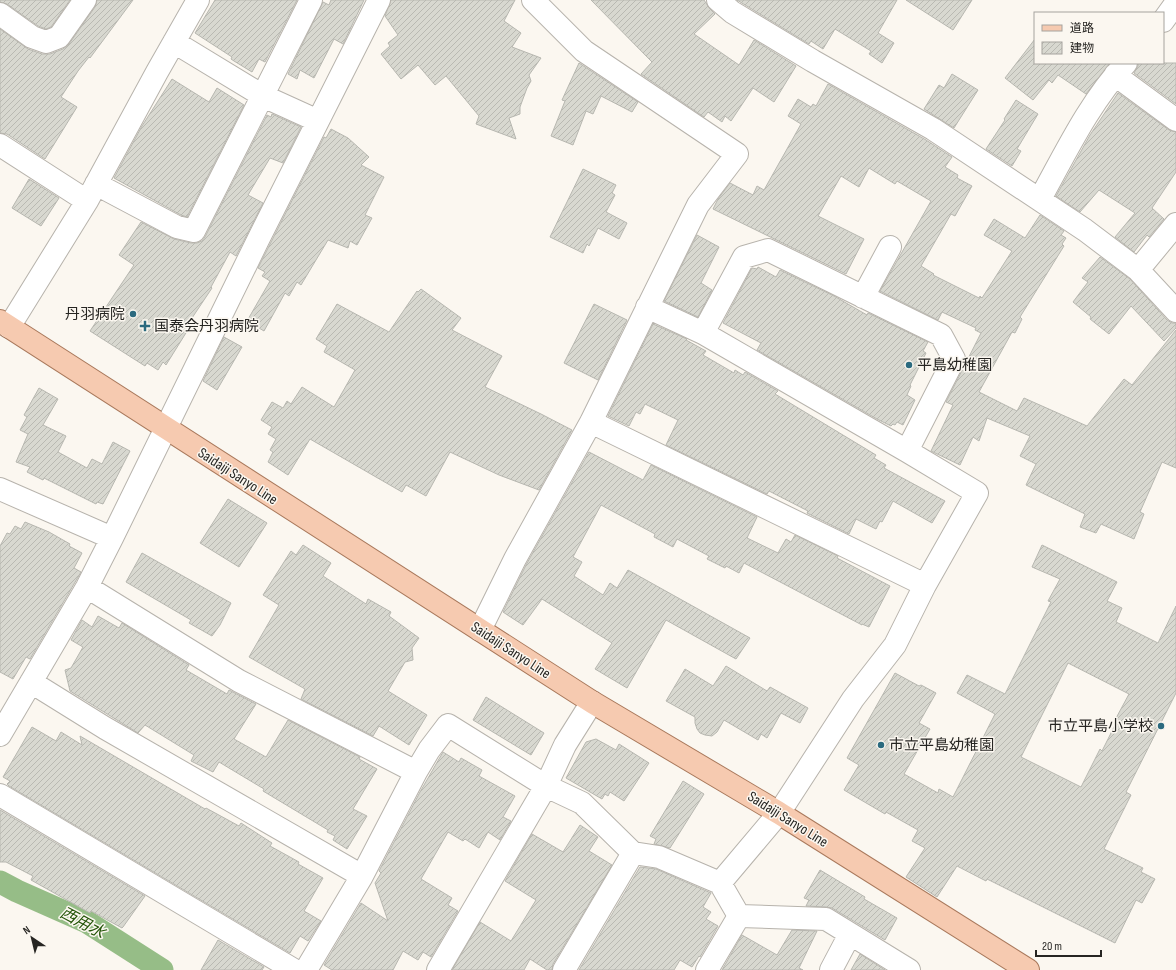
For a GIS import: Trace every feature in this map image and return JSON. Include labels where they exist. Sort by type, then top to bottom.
[{"type":"main road","name":"Saidaiji Sanyo Line","points":[[5,324],[166,430],[592,702],[779,813],[1028,970]]},
{"type":"street","points":[[0,14],[32,37],[46,42],[59,37],[85,0]]},
{"type":"street","points":[[5,324],[92,193],[198,0]]},
{"type":"street","points":[[0,145],[92,193],[177,227],[194,231],[311,0]]},
{"type":"street","points":[[0,735],[87,587],[166,430],[258,240],[379,0]]},
{"type":"street","points":[[480,630],[515,559],[591,422],[698,205],[737,154],[584,51],[533,0]]},
{"type":"street","points":[[718,0],[732,12],[806,57],[933,129],[1085,230],[1138,270],[1176,311]]},
{"type":"street","points":[[1164,19],[1176,3]]},
{"type":"street","points":[[174,42],[263,96],[318,121]]},
{"type":"street","points":[[1040,200],[1085,116],[1120,69],[1176,120]]},
{"type":"street","points":[[1138,270],[1176,224]]},
{"type":"street","points":[[863,297],[890,247]]},
{"type":"street","points":[[703,333],[744,257],[768,250],[941,335],[954,359],[907,451]]},
{"type":"street","points":[[647,306],[703,333],[977,493],[925,585],[895,645],[853,699],[779,813],[720,883]]},
{"type":"street","points":[[591,422],[925,585]]},
{"type":"street","points":[[0,489],[112,538]]},
{"type":"street","points":[[87,587],[239,681],[416,772]]},
{"type":"street","points":[[31,682],[105,728],[362,876]]},
{"type":"street","points":[[438,970],[546,786],[565,745],[592,702]]},
{"type":"street","points":[[306,970],[362,876],[416,772],[429,750],[448,725],[546,786],[582,803],[633,853],[658,857],[720,883],[739,916]]},
{"type":"street","points":[[0,796],[294,970]]},
{"type":"street","points":[[564,970],[633,853]]},
{"type":"street","points":[[739,916],[826,919],[909,970]]},
{"type":"street","points":[[707,970],[739,916]]},
{"type":"street","points":[[832,970],[850,934]]},
{"type":"building","points":[[0,0],[70,0],[51,27],[46,29],[38,26],[7,4],[0,2]]},
{"type":"building","points":[[97,0],[133,0],[90,58],[89,57],[78,71],[61,97],[77,107],[45,159],[7,134],[0,133],[0,29],[28,49],[42,54],[50,54],[63,49],[69,44],[95,7]]},
{"type":"building","points":[[215,0],[297,0],[265,62],[259,59],[252,72],[195,33]]},
{"type":"building","points":[[331,0],[364,0],[343,44],[334,39],[314,78],[300,70],[297,79],[288,74],[323,2],[329,5]]},
{"type":"building","points":[[391,0],[515,0],[504,21],[521,33],[512,47],[541,58],[529,75],[531,81],[520,107],[520,114],[509,118],[516,139],[476,124],[479,116],[446,76],[435,85],[418,65],[401,79],[381,54],[390,46],[388,43],[398,35],[385,16]]},
{"type":"building","points":[[591,0],[704,0],[715,14],[694,34],[739,65],[754,40],[796,66],[774,102],[753,88],[731,121],[725,116],[722,122],[708,112],[704,117],[641,74],[652,62]]},
{"type":"building","points":[[737,0],[897,0],[878,33],[894,43],[882,63],[869,54],[871,51],[835,29],[823,49],[811,41],[809,44]]},
{"type":"building","points":[[906,0],[972,0],[953,30]]},
{"type":"building","points":[[1034,40],[1034,64],[1109,64],[1086,94],[1058,75],[1052,83],[1049,80],[1033,100],[1005,78]]},
{"type":"building","points":[[579,63],[638,102],[632,112],[601,96],[593,114],[586,111],[573,145],[551,136],[565,101],[562,100]]},
{"type":"building","points":[[1176,63],[1176,104],[1134,73],[1138,64]]},
{"type":"building","points":[[952,74],[978,90],[954,128],[924,109],[939,85],[944,88]]},
{"type":"building","points":[[172,79],[209,102],[217,88],[244,105],[187,217],[114,178],[142,126]]},
{"type":"building","points":[[828,84],[926,140],[952,157],[945,167],[958,175],[957,178],[972,186],[955,216],[951,214],[921,266],[934,274],[933,275],[979,298],[980,296],[982,298],[1012,251],[984,235],[994,219],[1025,238],[1040,215],[1064,231],[1061,235],[1066,238],[1062,244],[1064,246],[1020,317],[1022,319],[1015,333],[1012,332],[979,392],[1017,411],[1024,398],[1087,426],[1124,379],[1132,385],[1176,330],[1176,468],[1162,462],[1140,512],[1144,514],[1134,539],[1101,524],[1096,533],[1080,527],[1085,514],[1026,485],[1036,464],[1020,456],[1030,436],[987,418],[979,441],[973,437],[960,465],[931,451],[953,405],[946,402],[981,333],[975,330],[976,328],[942,312],[938,320],[880,291],[931,201],[897,181],[895,184],[869,168],[859,187],[841,176],[818,216],[864,239],[846,274],[713,209],[718,199],[730,183],[753,195],[757,186],[764,190],[801,124],[788,116],[798,99],[811,107],[813,104],[816,106]]},
{"type":"building","points":[[1118,93],[1169,130],[1176,132],[1176,172],[1152,208],[1164,219],[1149,237],[1147,235],[1134,252],[1115,237],[1135,213],[1099,190],[1080,212],[1056,196],[1090,135]]},
{"type":"building","points":[[1016,100],[1038,114],[1017,149],[1021,151],[1012,166],[986,149]]},
{"type":"building","points":[[272,114],[301,127],[283,163],[270,158],[248,195],[263,203],[236,256],[230,252],[211,287],[212,288],[192,318],[194,320],[166,365],[163,362],[158,370],[147,363],[145,366],[90,331],[134,265],[119,255],[141,222],[174,239],[191,243],[202,241],[267,115],[271,117]]},
{"type":"building","points":[[331,129],[348,138],[369,157],[361,165],[384,177],[365,215],[372,218],[357,245],[350,241],[348,248],[328,240],[301,285],[297,282],[289,296],[285,293],[264,331],[247,321],[270,281],[262,276],[265,272],[258,268],[324,137],[326,138]]},
{"type":"building","points":[[583,169],[616,185],[612,193],[615,195],[606,212],[627,223],[619,239],[598,228],[589,246],[587,244],[583,253],[550,237]]},
{"type":"building","points":[[29,179],[59,198],[41,226],[12,208]]},
{"type":"building","points":[[697,235],[719,247],[701,283],[712,290],[698,317],[664,301]]},
{"type":"building","points":[[1100,257],[1130,279],[1167,320],[1172,323],[1176,323],[1176,328],[1164,341],[1131,306],[1109,334],[1090,319],[1091,317],[1073,302],[1088,282],[1082,278]]},
{"type":"building","points":[[758,267],[776,277],[780,270],[834,296],[867,315],[868,313],[928,342],[923,351],[926,353],[910,385],[911,386],[907,395],[915,400],[903,425],[897,422],[895,425],[893,424],[891,426],[877,419],[757,350],[761,343],[723,323],[752,268],[757,269]]},
{"type":"building","points":[[421,289],[461,318],[452,330],[502,356],[485,387],[572,430],[539,490],[499,475],[450,452],[426,496],[406,485],[402,492],[310,439],[288,475],[268,462],[273,452],[270,450],[276,439],[268,434],[272,427],[261,420],[272,402],[283,408],[287,401],[291,404],[302,387],[334,407],[355,370],[324,352],[327,346],[316,339],[337,304],[389,332],[417,291],[418,292]]},
{"type":"building","points":[[594,304],[627,320],[598,380],[564,363]]},
{"type":"building","points":[[653,324],[687,339],[686,340],[706,351],[703,355],[734,373],[735,370],[743,375],[745,372],[778,391],[775,394],[876,455],[874,458],[886,465],[884,468],[945,501],[932,523],[893,501],[882,522],[880,521],[876,529],[856,519],[849,534],[807,513],[808,511],[769,491],[767,494],[666,445],[678,420],[645,404],[640,414],[636,412],[629,426],[608,416]]},
{"type":"building","points":[[224,337],[242,347],[217,390],[203,381]]},
{"type":"building","points":[[39,388],[58,399],[43,425],[66,436],[58,452],[87,468],[92,459],[102,464],[113,442],[130,451],[103,504],[97,502],[96,504],[44,478],[43,480],[27,472],[30,467],[16,462],[28,434],[20,430],[27,417],[24,415]]},
{"type":"building","points":[[589,452],[643,480],[651,465],[757,517],[747,538],[778,553],[786,539],[791,542],[795,535],[838,556],[837,558],[890,586],[869,627],[862,625],[744,563],[739,573],[726,566],[725,568],[707,559],[709,556],[677,539],[673,547],[654,537],[655,534],[601,505],[573,557],[582,562],[574,576],[603,595],[610,583],[617,588],[628,570],[750,638],[736,659],[666,620],[627,688],[595,669],[612,643],[542,599],[523,625],[503,612],[526,565]]},
{"type":"building","points":[[228,499],[267,523],[239,567],[200,543]]},
{"type":"building","points":[[25,522],[49,532],[82,553],[74,568],[81,572],[30,659],[26,657],[13,679],[0,672],[0,546],[7,533],[10,534],[15,526],[21,529]]},
{"type":"building","points":[[303,545],[331,563],[323,576],[366,604],[368,599],[391,612],[389,616],[419,638],[412,648],[413,660],[405,662],[388,691],[427,715],[409,745],[379,726],[373,736],[301,699],[305,689],[249,657],[279,605],[263,595],[291,551],[296,555]]},
{"type":"building","points":[[1042,545],[1117,582],[1107,601],[1122,608],[1116,622],[1158,643],[1176,606],[1176,693],[1126,792],[1131,795],[1104,849],[1143,868],[1141,872],[1155,879],[1142,903],[1136,900],[1115,943],[987,879],[986,881],[957,866],[937,897],[906,877],[925,848],[912,841],[918,830],[886,812],[885,814],[844,790],[859,765],[847,758],[895,673],[936,693],[919,723],[930,729],[904,774],[938,793],[939,789],[953,797],[995,714],[957,693],[967,675],[1005,694],[1051,602],[1048,601],[1060,579],[1032,567]],"holes":[[[1068,663],[1129,694],[1115,720],[1117,721],[1102,751],[1100,749],[1081,787],[1021,757]]]},
{"type":"building","points":[[142,553],[231,603],[220,625],[212,636],[189,623],[191,620],[126,582]]},
{"type":"building","points":[[98,616],[119,628],[122,623],[189,665],[186,670],[227,694],[229,690],[256,704],[234,739],[266,757],[288,720],[360,757],[359,759],[377,769],[353,809],[367,816],[347,849],[333,840],[335,836],[327,832],[328,830],[263,791],[264,789],[219,762],[213,772],[191,761],[194,755],[145,725],[138,733],[70,691],[65,670],[71,668],[83,647],[71,640],[82,620],[92,627]]},
{"type":"building","points":[[726,666],[767,691],[770,687],[808,708],[800,723],[781,713],[767,738],[761,734],[758,740],[724,720],[717,732],[712,736],[705,735],[700,733],[697,729],[695,717],[666,701],[685,669],[713,686]]},
{"type":"building","points":[[486,697],[544,733],[531,755],[473,720]]},
{"type":"building","points":[[32,727],[56,741],[61,732],[82,745],[80,736],[205,809],[206,808],[239,826],[241,823],[272,843],[270,846],[299,862],[298,864],[323,878],[304,911],[321,921],[308,941],[300,936],[290,953],[9,786],[7,784],[10,781],[3,777]]},
{"type":"building","points":[[596,739],[616,750],[619,744],[649,763],[624,801],[610,792],[608,796],[605,794],[602,799],[566,778],[586,742]]},
{"type":"building","points":[[443,752],[459,762],[461,758],[482,770],[479,776],[515,796],[503,817],[511,821],[500,840],[488,832],[479,848],[465,839],[463,841],[448,832],[421,879],[452,898],[448,905],[458,911],[431,957],[423,952],[418,960],[403,951],[393,970],[332,970],[324,965],[361,903],[388,921],[375,883],[381,873],[379,871],[420,792]]},
{"type":"building","points":[[683,781],[704,794],[670,848],[654,844],[656,839],[650,836]]},
{"type":"building","points":[[0,810],[145,896],[123,927],[122,928],[91,911],[90,913],[31,880],[33,876],[6,862],[0,862]]},
{"type":"building","points":[[580,825],[598,837],[589,851],[612,865],[553,964],[552,970],[547,970],[530,959],[524,970],[452,970],[480,922],[511,941],[536,900],[505,881],[532,834],[563,852]]},
{"type":"building","points":[[640,867],[656,869],[711,893],[703,907],[711,912],[706,919],[718,926],[700,957],[699,956],[692,967],[680,960],[674,970],[579,970]]},
{"type":"building","points":[[820,870],[865,897],[864,899],[897,918],[885,940],[832,908],[806,906],[809,900],[804,898]]},
{"type":"building","points":[[792,930],[817,931],[799,968],[803,970],[722,970],[742,935],[777,955]]},
{"type":"building","points":[[218,940],[264,967],[262,970],[201,970]]},
{"type":"building","points":[[860,954],[885,970],[851,970]]},
{"type":"waterway","name":"西用水","points":[[0,882],[87,922],[162,970]]},
{"type":"place","name":"丹羽病院","points":[[133,314]]},
{"type":"place","name":"国泰会丹羽病院","points":[[145,326]]},
{"type":"place","name":"平島幼稚園","points":[[909,365]]},
{"type":"place","name":"市立平島小学校","points":[[1161,726]]},
{"type":"place","name":"市立平島幼稚園","points":[[881,745]]}]
